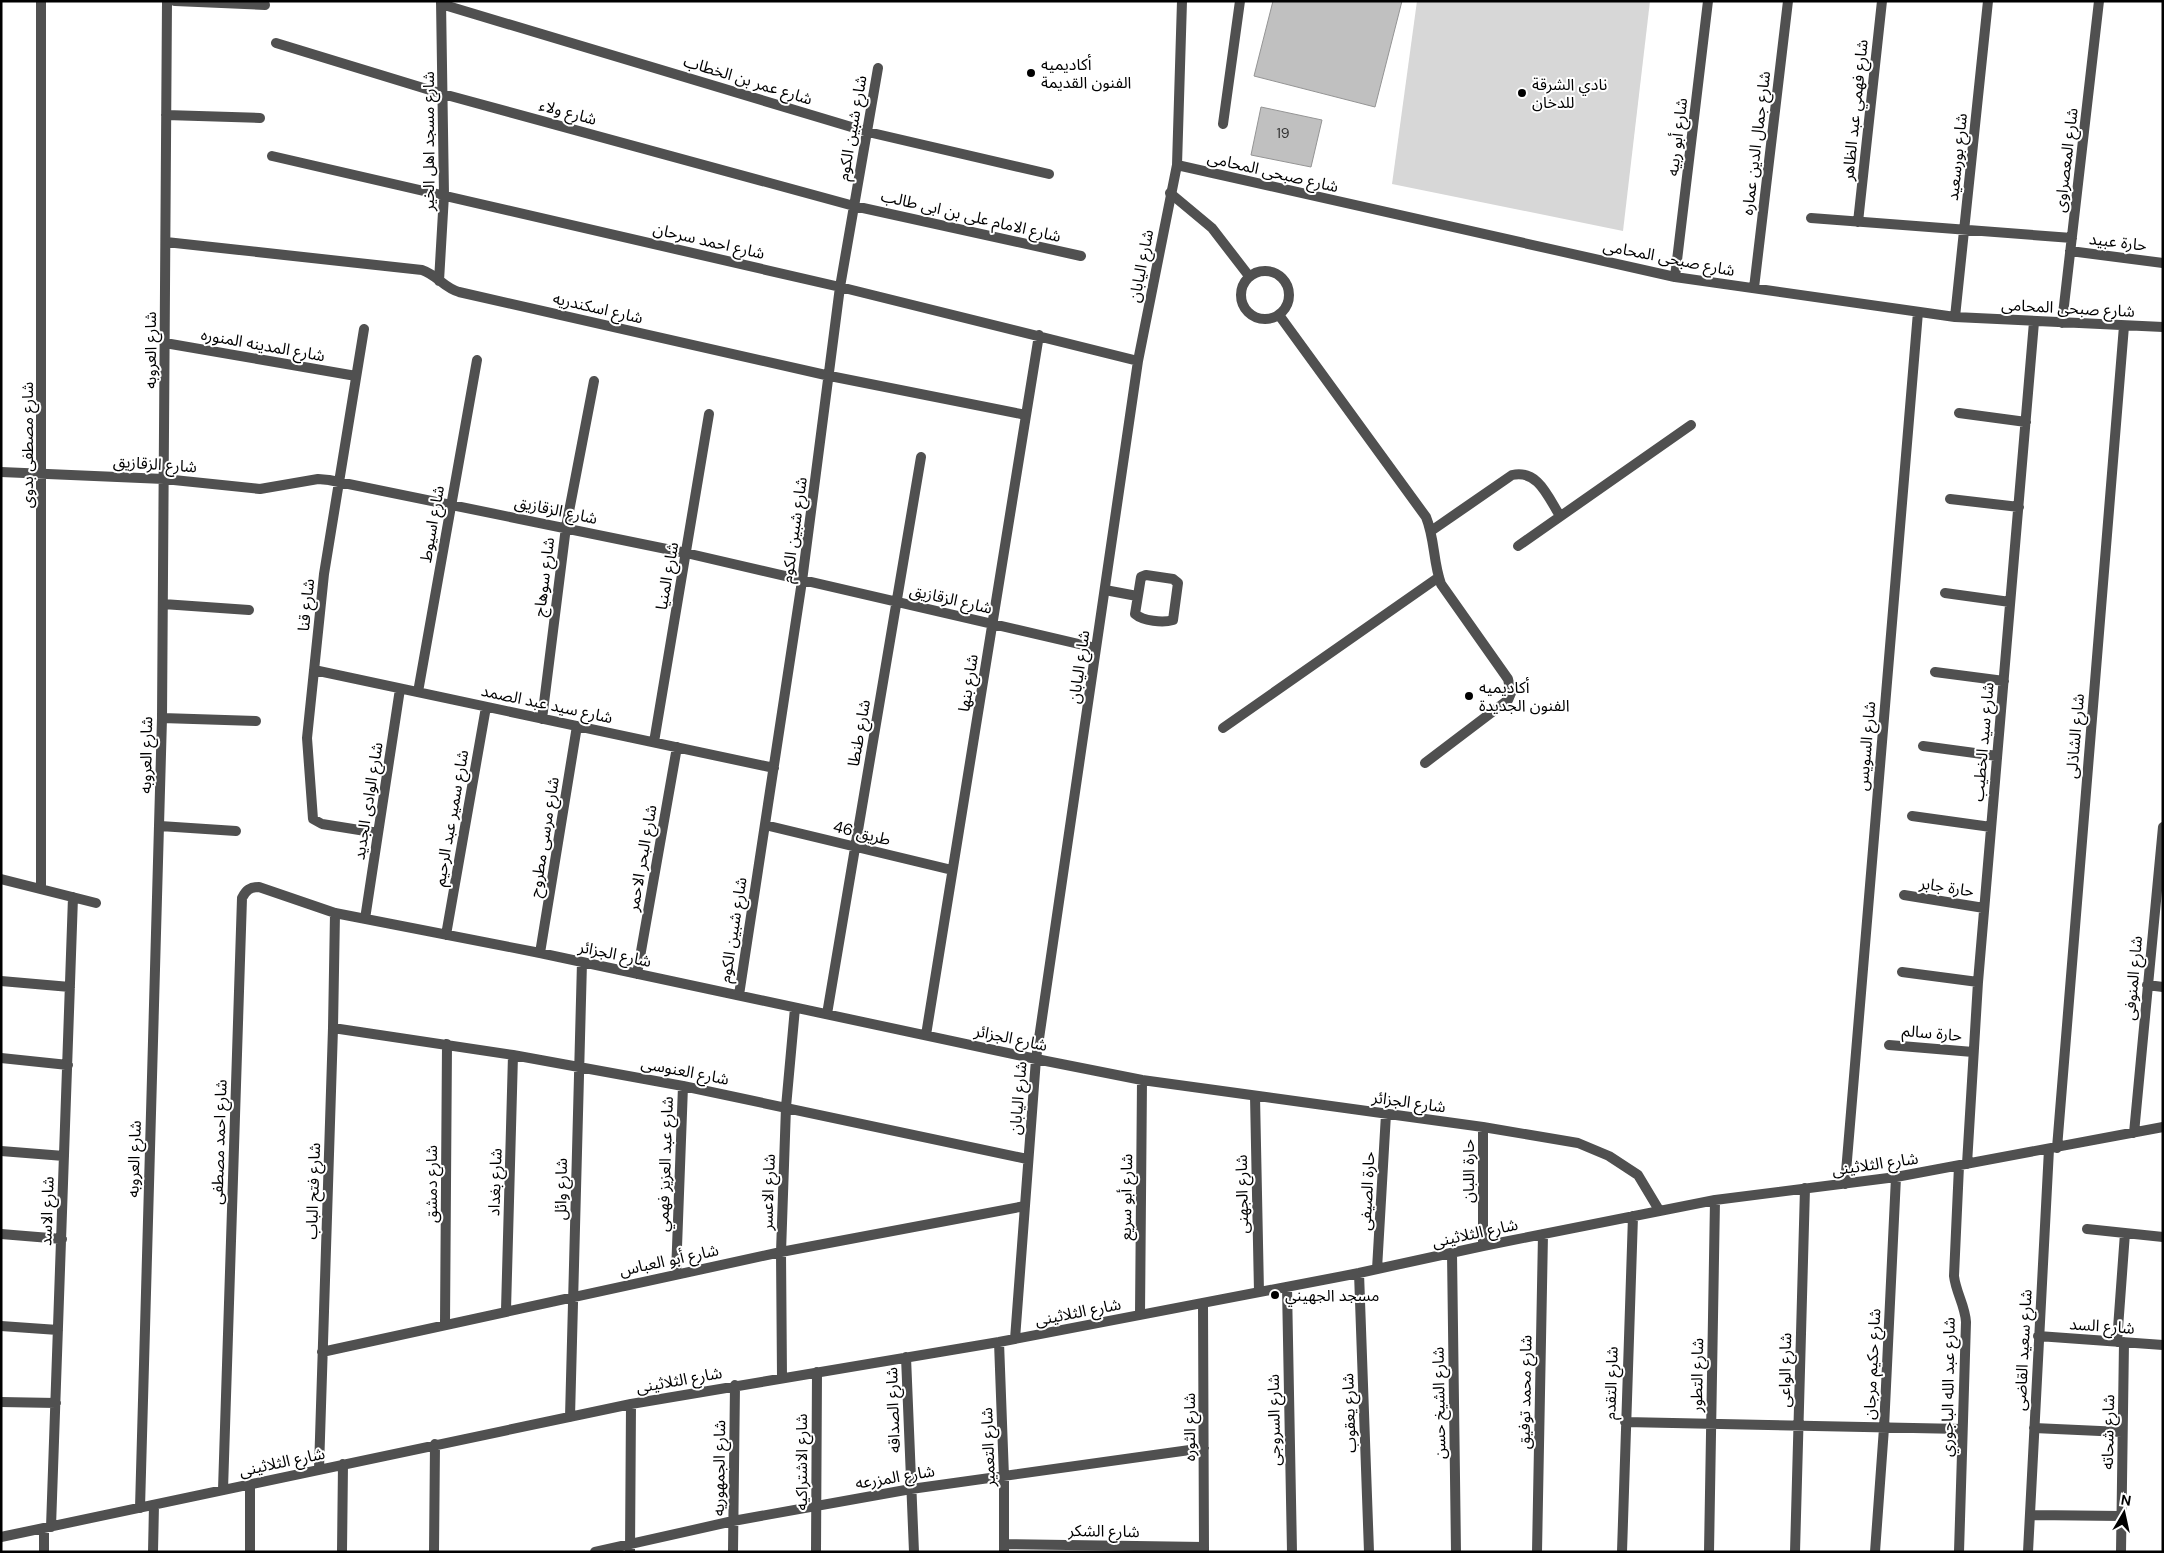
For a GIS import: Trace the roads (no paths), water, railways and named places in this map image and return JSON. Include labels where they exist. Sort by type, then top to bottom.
[{"type":"street","name":"شارع مصطفى بدوى","points":[[41,1],[41,889]]},
{"type":"street","name":"شارع العروبه","points":[[140,1508],[162,718],[167,1]]},
{"type":"street","points":[[175,1],[265,5]]},
{"type":"street","name":"شارع اليابان","points":[[1016,1339],[1036,1059],[1138,361],[1177,165],[1182,1]]},
{"type":"street","points":[[1224,124],[1240,1]]},
{"type":"street","name":"شارع أبو ربيه","points":[[1675,277],[1708,1]]},
{"type":"street","name":"شارع جمال الدين عماره","points":[[1754,288],[1788,1]]},
{"type":"street","name":"شارع فهمي عبد الظاهر","points":[[1858,222],[1882,1]]},
{"type":"street","name":"شارع بورسعيد","points":[[1955,317],[1988,1]]},
{"type":"street","name":"شارع المعصراوى","points":[[2062,323],[2099,1]]},
{"type":"street","name":"شارع مسجد اهل الخير","points":[[439,282],[444,195],[441,3]]},
{"type":"street","name":"شارع عمر بن الخطاب","points":[[441,3],[868,132],[1049,174]]},
{"type":"street","name":"شارع ولاء","points":[[276,43],[443,94],[854,206]]},
{"type":"street","name":"شارع شبين الكوم","points":[[738,995],[802,581],[840,287],[878,68]]},
{"type":"street","points":[[166,115],[260,118]]},
{"type":"street","name":"شارع احمد سرحان","points":[[272,156],[840,287],[1138,361]]},
{"type":"street","name":"شارع صبحى المحامى","points":[[1177,165],[1675,277],[1955,317],[2163,327]]},
{"type":"street","points":[[1170,193],[1212,228],[1250,276]]},
{"type":"street","name":"شارع الامام على بن ابى طالب","points":[[854,206],[1081,256]]},
{"type":"street","points":[[1811,218],[2072,238]]},
{"type":"street","name":"شارع اسكندريه","points":[[166,242],[422,270],[430,272],[439,282],[459,292],[830,376],[1026,415]]},
{"type":"street","name":"حارة عبيد","points":[[2070,251],[2163,262]]},
{"type":"street","points":[[1265,271],[1281,277],[1289,292],[1289,300],[1279,315],[1264,319],[1248,313],[1244,306],[1241,290],[1250,276],[1265,271]]},
{"type":"street","name":"شارع السويس","points":[[1845,1184],[1918,312]]},
{"type":"street","points":[[1279,315],[1426,518],[1431,531],[1433,555],[1442,584],[1508,679],[1511,694],[1508,700],[1426,763]]},
{"type":"street","name":"شارع سيد الخطيب","points":[[1963,1165],[2034,322]]},
{"type":"street","name":"شارع الشاذلى","points":[[2053,1149],[2124,326]]},
{"type":"street","name":"شارع قنا","points":[[364,329],[324,574],[306,738],[313,819],[322,824],[378,833]]},
{"type":"street","name":"شارع بنها","points":[[926,1035],[1039,335]]},
{"type":"street","name":"شارع المدينه المنوره","points":[[165,343],[356,376]]},
{"type":"street","name":"شارع اسيوط","points":[[418,692],[477,360]]},
{"type":"street","name":"شارع سوهاج","points":[[542,718],[566,527],[594,381]]},
{"type":"street","points":[[1959,413],[2026,422]]},
{"type":"street","name":"شارع المنيا","points":[[654,742],[709,414]]},
{"type":"street","points":[[1518,546],[1690,425]]},
{"type":"street","name":"شارع طنطا","points":[[827,1014],[921,457]]},
{"type":"street","name":"شارع الزقازيق","points":[[1,472],[164,478],[260,489],[318,479],[340,482],[686,553],[1096,648]]},
{"type":"street","points":[[1431,531],[1512,474],[1519,473],[1524,473],[1535,479],[1560,516]]},
{"type":"street","points":[[1950,499],[2018,507]]},
{"type":"street","points":[[1143,575],[1173,578],[1178,583],[1174,618],[1170,622],[1137,616],[1135,611],[1137,596],[1143,575]]},
{"type":"street","points":[[1223,728],[1439,577]]},
{"type":"street","points":[[1105,590],[1137,596]]},
{"type":"street","points":[[1945,593],[2010,602]]},
{"type":"street","points":[[163,604],[249,610]]},
{"type":"street","name":"شارع سيد عبد الصمد","points":[[314,670],[774,768]]},
{"type":"street","points":[[1935,672],[2004,681]]},
{"type":"street","name":"شارع الوادى الجديد","points":[[365,919],[400,688]]},
{"type":"street","name":"شارع سمير عبد الرحيم","points":[[446,935],[486,707]]},
{"type":"street","points":[[162,718],[256,721]]},
{"type":"street","name":"شارع مرسى مطروح","points":[[540,954],[577,726]]},
{"type":"street","points":[[1923,746],[1997,756]]},
{"type":"street","name":"شارع البحر الاحمر","points":[[637,974],[677,747]]},
{"type":"street","points":[[1912,816],[1991,827]]},
{"type":"street","name":"طريق 46","points":[[765,825],[952,870]]},
{"type":"street","points":[[160,826],[236,831]]},
{"type":"street","name":"شارع المنوفى","points":[[2134,1133],[2147,985],[2158,920],[2163,827]]},
{"type":"street","points":[[1,879],[96,903]]},
{"type":"street","name":"شارع احمد مصطفى","points":[[223,1490],[242,898],[245,891],[252,887],[259,887],[335,913]]},
{"type":"street","name":"حارة جابر","points":[[1904,895],[1984,908]]},
{"type":"street","name":"شارع الاسد","points":[[44,1552],[48,1528],[56,1403],[73,897]]},
{"type":"street","name":"شارع الجزائر","points":[[335,913],[582,962],[1142,1080],[1483,1127],[1578,1143],[1610,1156],[1638,1175],[1659,1210]]},
{"type":"street","name":"شارع فتح الباب","points":[[319,1469],[335,913]]},
{"type":"street","name":"شارع وائل","points":[[570,1417],[582,962]]},
{"type":"street","points":[[1902,972],[1978,982]]},
{"type":"street","points":[[1,981],[70,987]]},
{"type":"street","points":[[2147,985],[2163,987]]},
{"type":"street","name":"شارع الاعسر","points":[[782,1377],[781,1252],[786,1107],[796,1008]]},
{"type":"street","name":"شارع العنوسى","points":[[333,1028],[447,1044],[579,1066],[786,1107],[1028,1159]]},
{"type":"street","name":"شارع دمشق","points":[[445,1324],[447,1044]]},
{"type":"street","name":"حارة سالم","points":[[1889,1045],[1974,1052]]},
{"type":"street","name":"شارع بغداد","points":[[506,1310],[513,1055]]},
{"type":"street","points":[[1,1058],[68,1065]]},
{"type":"street","name":"شارع أبو سريع","points":[[1140,1315],[1142,1080]]},
{"type":"street","name":"شارع عبد العزيز فهمي","points":[[676,1274],[683,1086]]},
{"type":"street","name":"شارع الجهنى","points":[[1255,1096],[1259,1292]]},
{"type":"street","name":"حارة الصيفى","points":[[1377,1269],[1386,1114]]},
{"type":"street","name":"حارة اللبان","points":[[1483,1127],[1483,1246]]},
{"type":"street","name":"شارع الثلاثينى","points":[[1,1537],[631,1404],[1016,1339],[1359,1274],[1483,1246],[1659,1210],[1716,1200],[1896,1177],[2163,1127]]},
{"type":"street","name":"شارع سعيد القاضى","points":[[2028,1552],[2038,1336],[2053,1149]]},
{"type":"street","points":[[1,1152],[64,1156]]},
{"type":"street","name":"شارع عبد الله الباجوري","points":[[1959,1552],[1965,1311],[1956,1288],[1954,1276],[1963,1165]]},
{"type":"street","name":"شارع حكيم مرجان","points":[[1875,1552],[1884,1428],[1896,1177]]},
{"type":"street","name":"شارع الواعى","points":[[1795,1552],[1805,1188]]},
{"type":"street","name":"شارع التطور","points":[[1709,1552],[1716,1200]]},
{"type":"street","name":"شارع أبو العباس","points":[[322,1352],[506,1310],[781,1252],[1024,1206]]},
{"type":"street","name":"شارع التقدم","points":[[1622,1552],[1633,1216]]},
{"type":"street","points":[[2087,1229],[2163,1237]]},
{"type":"street","name":"شارع شحاته","points":[[2121,1552],[2122,1432],[2120,1342],[2125,1233]]},
{"type":"street","points":[[1,1234],[62,1239]]},
{"type":"street","name":"شارع محمد توفيق","points":[[1537,1552],[1543,1234]]},
{"type":"street","name":"شارع الشيخ حسن","points":[[1452,1253],[1456,1552]]},
{"type":"street","name":"شارع يعقوب","points":[[1359,1274],[1369,1552]]},
{"type":"street","name":"شارع السروجى","points":[[1287,1287],[1292,1552]]},
{"type":"street","name":"شارع الثوره","points":[[1203,1303],[1204,1550]]},
{"type":"street","points":[[1,1326],[58,1330]]},
{"type":"street","name":"شارع السد","points":[[2038,1336],[2163,1345]]},
{"type":"street","name":"شارع التعمير","points":[[999,1342],[1004,1477],[1004,1548]]},
{"type":"street","name":"شارع الصداقه","points":[[906,1357],[914,1552]]},
{"type":"street","name":"شارع الاشتراكيه","points":[[816,1552],[817,1372]]},
{"type":"street","name":"شارع الجمهوريه","points":[[733,1552],[735,1385]]},
{"type":"street","points":[[1,1402],[56,1403]]},
{"type":"street","points":[[630,1548],[631,1404]]},
{"type":"street","points":[[1625,1422],[1962,1429]]},
{"type":"street","points":[[2034,1428],[2122,1432]]},
{"type":"street","points":[[434,1552],[435,1444]]},
{"type":"street","name":"شارع المزرعه","points":[[595,1552],[630,1548],[734,1521],[816,1505],[911,1489],[1204,1448]]},
{"type":"street","points":[[342,1552],[343,1464]]},
{"type":"street","points":[[250,1484],[250,1552]]},
{"type":"street","points":[[153,1552],[154,1505]]},
{"type":"street","points":[[2030,1515],[2122,1516]]},
{"type":"street","name":"شارع الشكر","points":[[1004,1548],[1204,1550]]},
{"type":"place","name":"أكاديميه الفنون القديمة","points":[[1031,73]]},
{"type":"place","name":"نادي الشرقة للدخان","points":[[1522,93]]},
{"type":"place","name":"أكاديميه الفنون الجديدة","points":[[1469,696]]},
{"type":"place","name":"مسجد الجهيني","points":[[1275,1295]]}]
